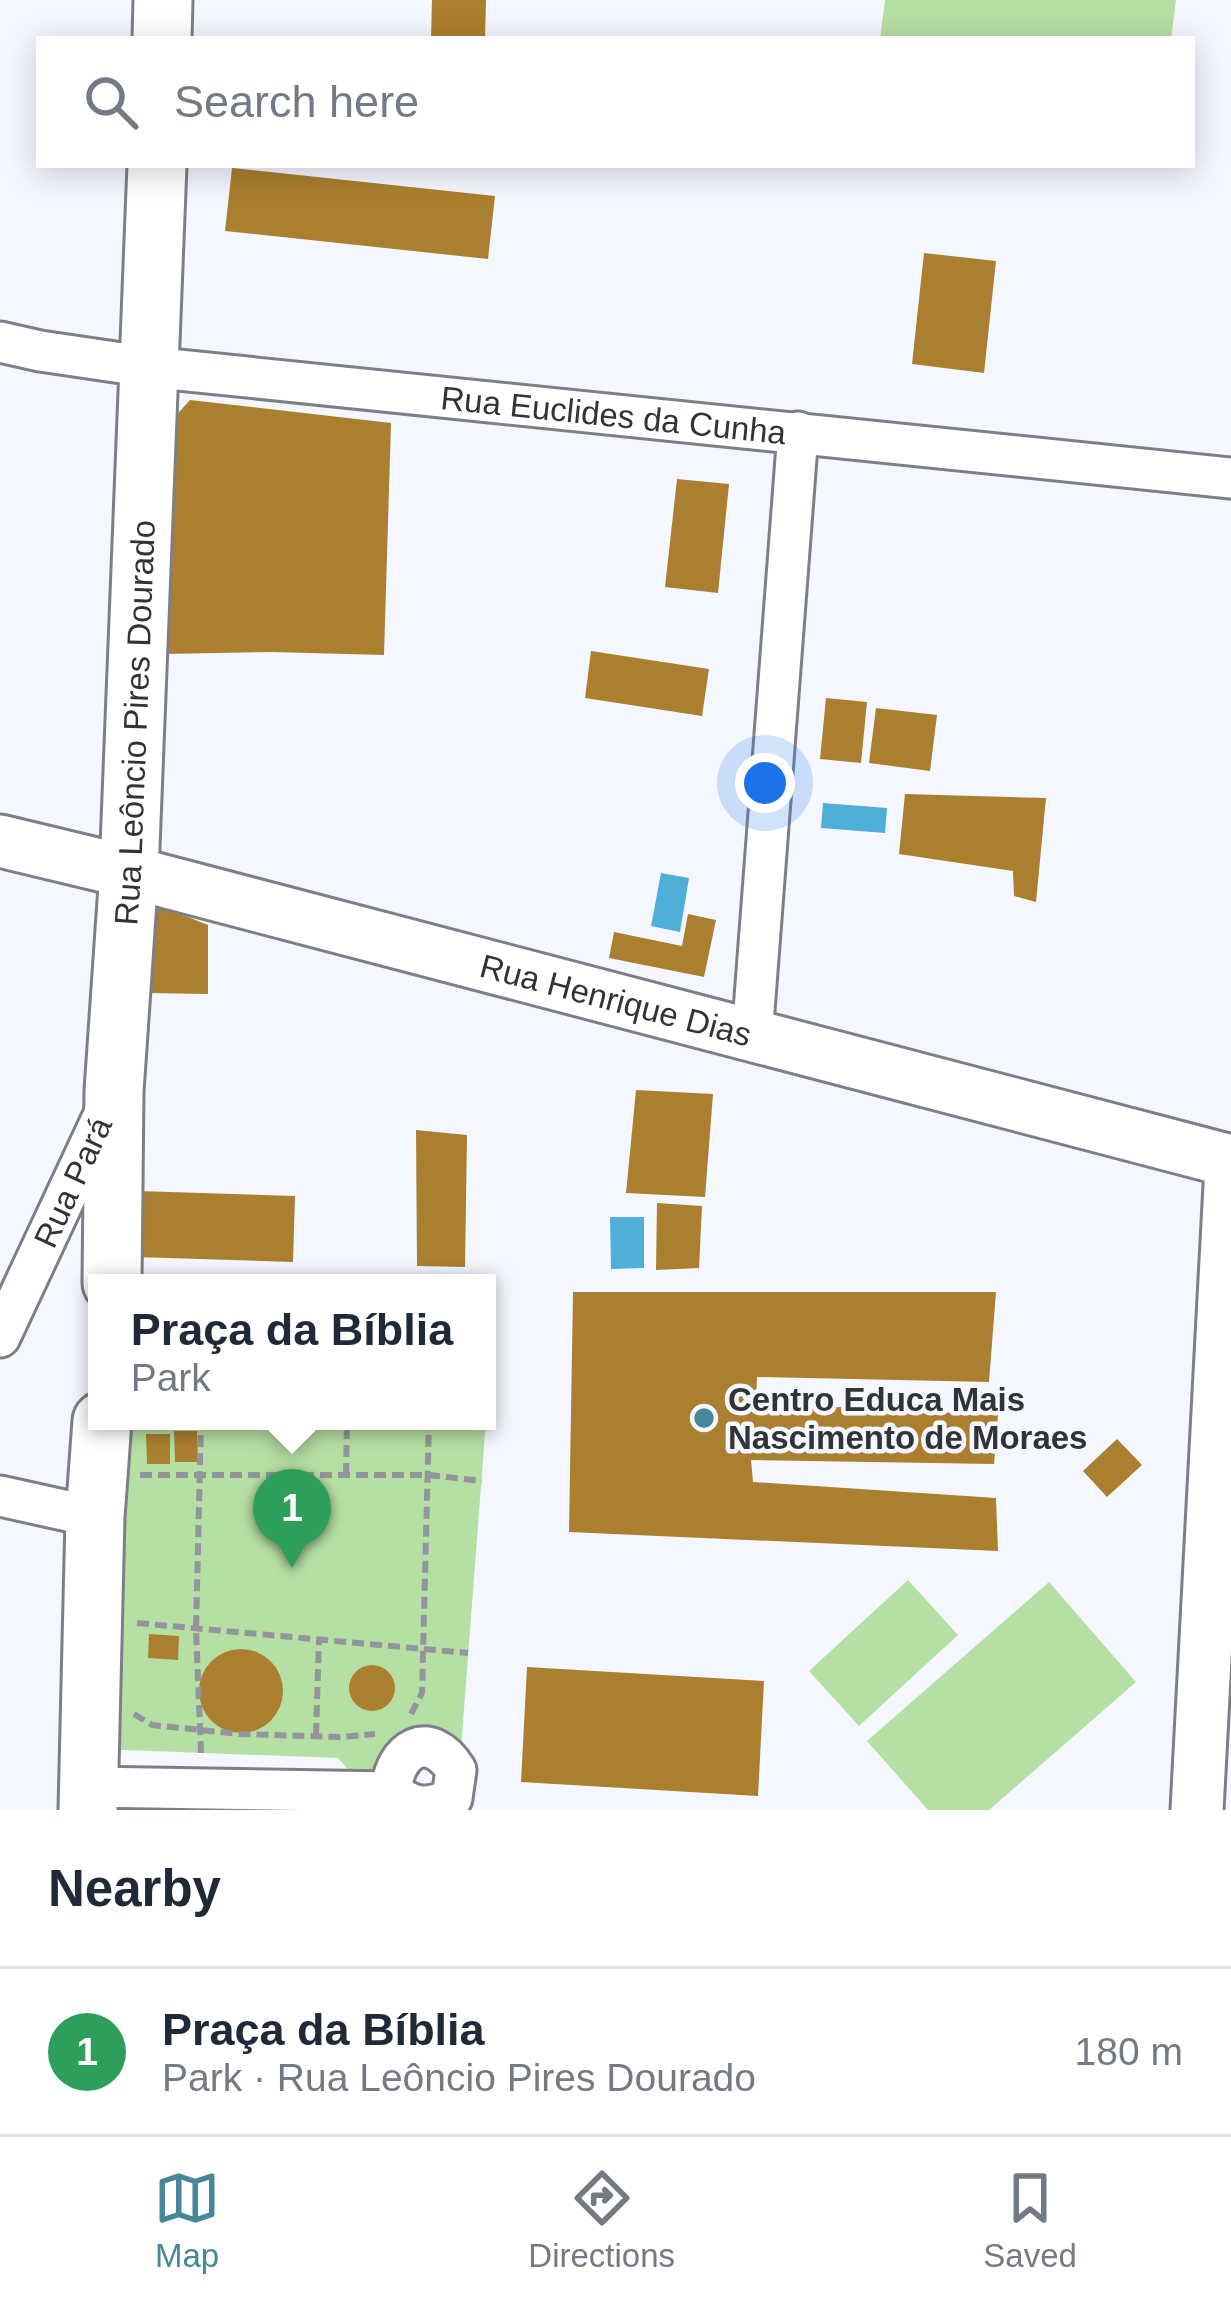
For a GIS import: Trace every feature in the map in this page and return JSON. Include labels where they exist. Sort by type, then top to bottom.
[{"type":"main road","points":[[162,36],[163,0]]},
{"type":"main road","name":"Rua Leôncio Pires Dourado","points":[[112,1274],[114,1091],[130,872],[157,168]]},
{"type":"main road","points":[[89,1798],[115,1502],[103,1430]]},
{"type":"street","name":"Rua Euclides da Cunha","points":[[0,342],[149,367],[1231,478]]},
{"type":"street","points":[[752,1037],[798,432]]},
{"type":"street","name":"Rua Henrique Dias","points":[[0,841],[1231,1163]]},
{"type":"street","name":"Rua Pará","points":[[0,1337],[114,1091]]},
{"type":"street","points":[[1197,1810],[1231,1163]]},
{"type":"street","points":[[0,1496],[115,1502]]},
{"type":"street","points":[[89,1798],[391,1792],[410,1806],[439,1809],[452,1798],[456,1770],[435,1749],[422,1747],[396,1764],[391,1792]]},
{"type":"path","points":[[201,1753],[196,1628],[202,1430]]},
{"type":"path","points":[[346,1475],[347,1430]]},
{"type":"path","points":[[406,1724],[422,1693],[429,1430]]},
{"type":"path","points":[[115,1502],[135,1475],[428,1474],[482,1481]]},
{"type":"path","points":[[126,1622],[468,1653]]},
{"type":"path","points":[[316,1735],[319,1640]]},
{"type":"path","points":[[120,1706],[152,1725],[240,1734],[379,1734]]},
{"type":"green space","points":[[885,0],[1176,0],[1171,36],[880,36]]},
{"type":"green space","points":[[115,1430],[485,1430],[461,1748],[357,1779],[338,1758],[100,1749]]},
{"type":"green space","points":[[908,1580],[958,1635],[859,1726],[809,1671]]},
{"type":"green space","points":[[1049,1582],[1136,1682],[989,1810],[928,1810],[867,1741]]},
{"type":"water","points":[[823,803],[887,808],[885,833],[821,828]]},
{"type":"water","points":[[661,873],[689,878],[680,932],[651,926]]},
{"type":"water","points":[[610,1217],[644,1217],[644,1268],[611,1269]]},
{"type":"building","points":[[432,0],[486,0],[485,36],[431,36]]},
{"type":"building","points":[[232,168],[495,196],[488,259],[225,231]]},
{"type":"building","points":[[924,253],[996,261],[984,373],[912,364]]},
{"type":"building","points":[[190,400],[391,423],[384,655],[164,654],[170,422]]},
{"type":"building","points":[[677,479],[729,484],[718,593],[665,587]]},
{"type":"building","points":[[591,651],[709,669],[702,716],[585,698]]},
{"type":"building","points":[[826,698],[867,702],[861,763],[820,759]]},
{"type":"building","points":[[876,708],[937,715],[930,771],[869,763]]},
{"type":"building","points":[[905,794],[1046,798],[1036,902],[1014,896],[1013,871],[899,854]]},
{"type":"building","points":[[148,901],[208,925],[208,994],[149,993]]},
{"type":"building","points":[[688,914],[716,920],[704,977],[609,958],[614,932],[682,946]]},
{"type":"building","points":[[636,1090],[713,1094],[705,1197],[626,1193]]},
{"type":"building","points":[[416,1130],[467,1135],[465,1267],[417,1266]]},
{"type":"building","points":[[138,1191],[295,1196],[293,1262],[136,1257]]},
{"type":"building","points":[[657,1203],[702,1206],[699,1268],[656,1270]]},
{"type":"building","points":[[573,1292],[996,1292],[989,1382],[757,1377],[756,1403],[998,1415],[994,1464],[751,1460],[753,1482],[996,1498],[998,1551],[569,1532]]},
{"type":"building","points":[[174,1431],[197,1431],[198,1462],[175,1462]]},
{"type":"building","points":[[146,1434],[170,1434],[170,1464],[147,1464]]},
{"type":"building","points":[[1117,1439],[1142,1465],[1107,1497],[1083,1471]]},
{"type":"building","points":[[149,1634],[179,1636],[178,1660],[148,1658]]},
{"type":"building","points":[[241,1649],[271,1661],[283,1691],[271,1721],[241,1733],[211,1721],[199,1691],[211,1661]]},
{"type":"building","points":[[372,1665],[388,1672],[395,1688],[388,1704],[372,1711],[356,1704],[349,1688],[356,1672]]},
{"type":"building","points":[[527,1667],[764,1681],[758,1796],[521,1782]]},
{"type":"place","name":"Centro Educa Mais Nascimento de Moraes","points":[[704,1418]]},
{"type":"place","name":"Praça da Bíblia","points":[[292,1568]]}]
